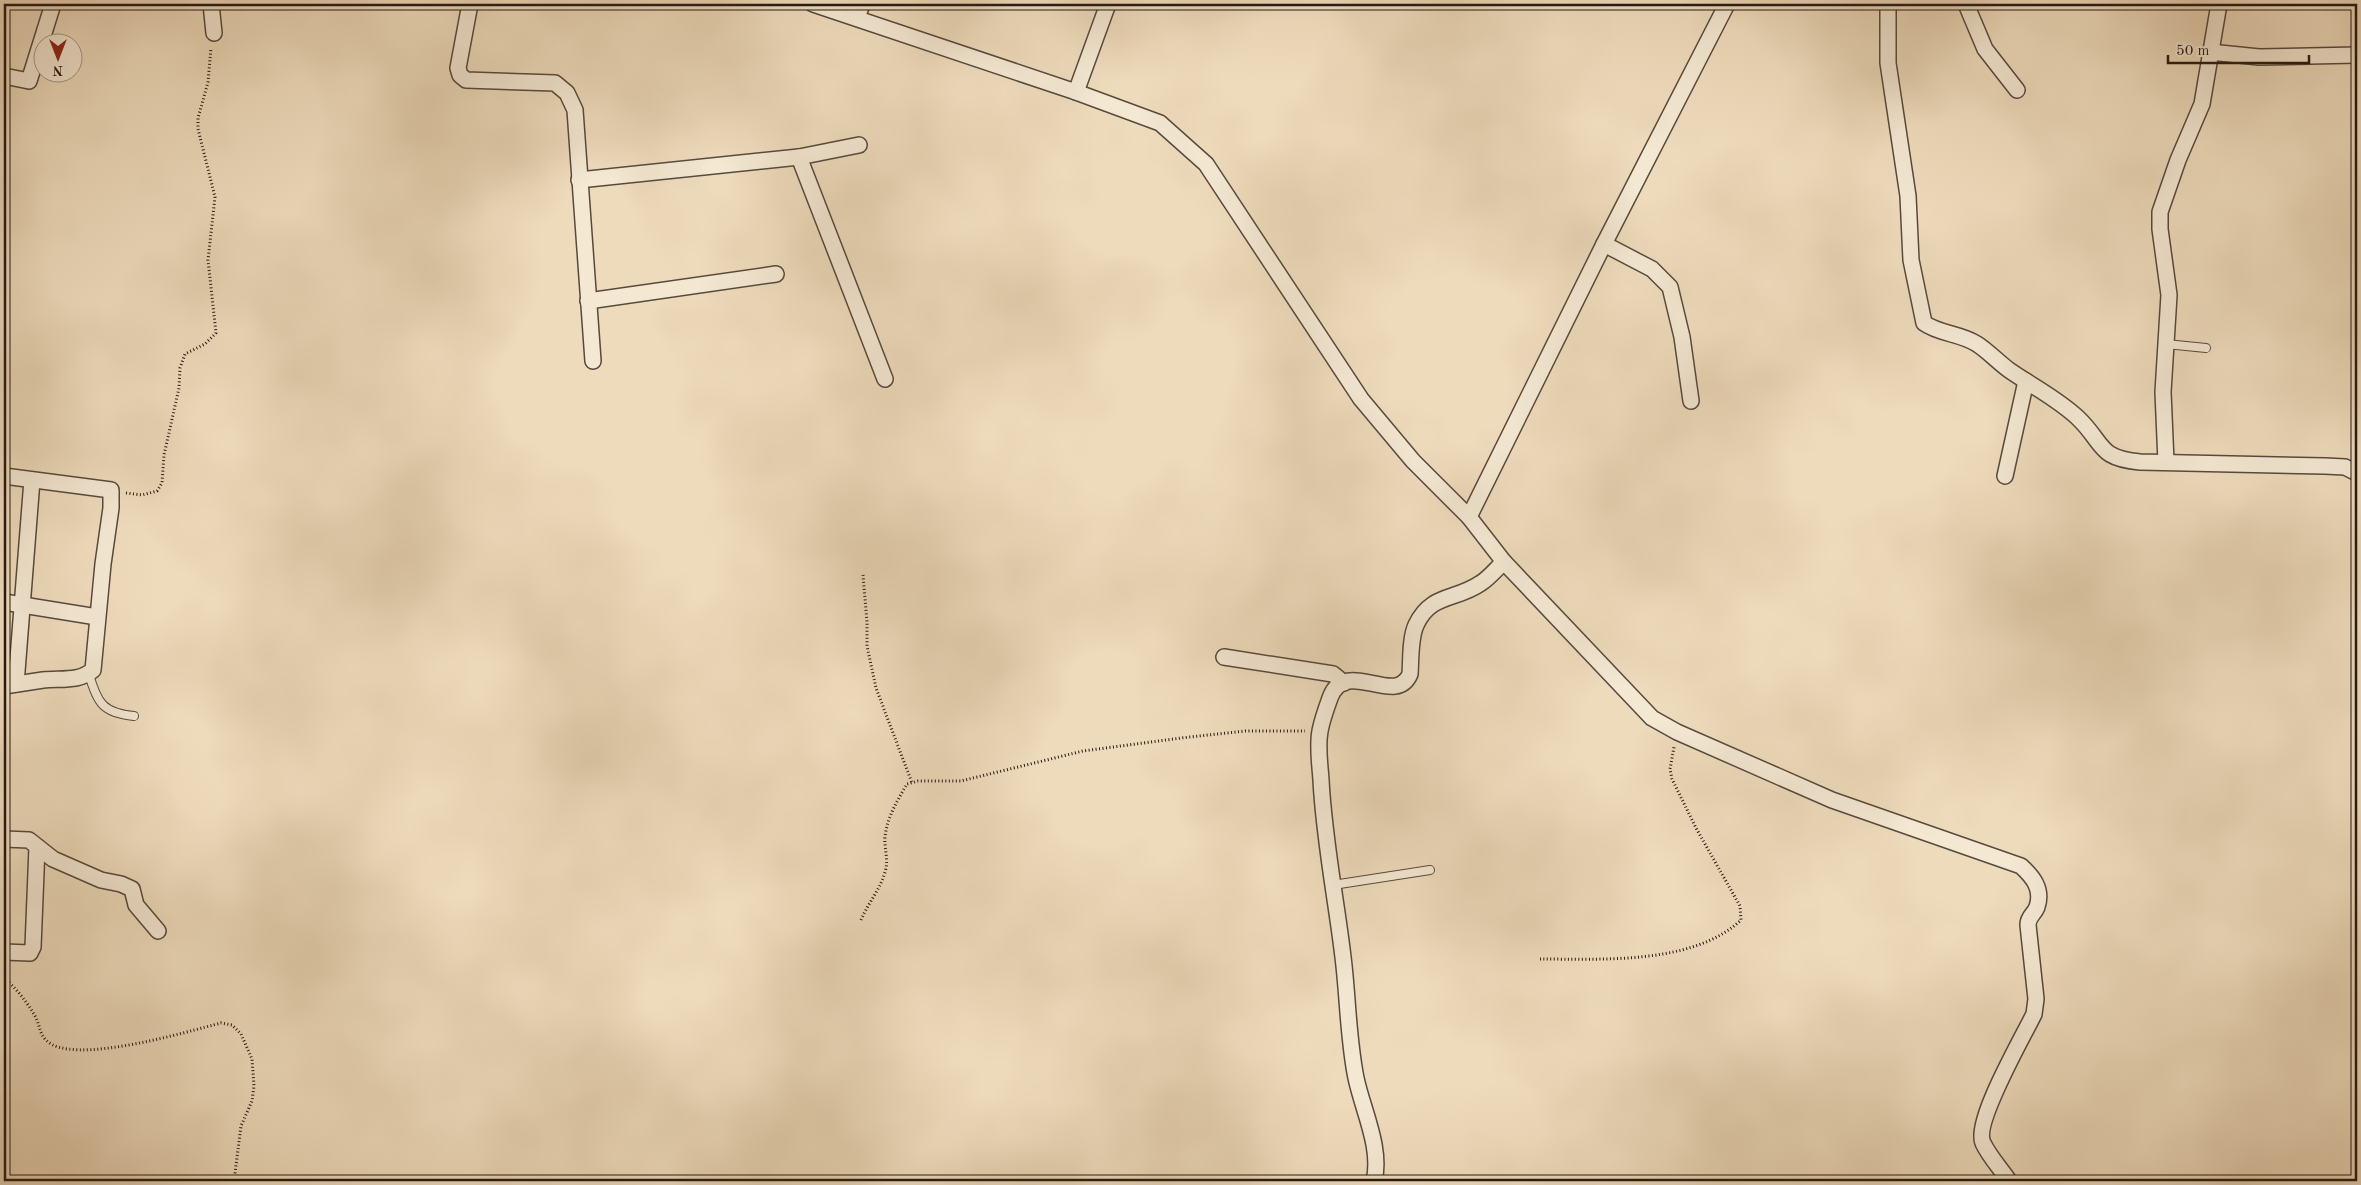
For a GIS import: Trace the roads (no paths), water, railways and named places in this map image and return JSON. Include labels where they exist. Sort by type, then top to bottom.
[{"type":"street","points":[[4,76],[29,81],[52,4]]},
{"type":"street","points":[[207,4],[214,33]]},
{"type":"street","points":[[470,4],[458,68],[460,75],[466,80],[554,83],[566,93],[574,110],[593,361]]},
{"type":"street","points":[[813,4],[1076,92],[1160,123],[1206,164],[1361,399],[1413,461],[1469,517],[1504,562],[1652,718],[1677,732],[1832,800],[2021,866],[2033,877],[2037,884],[2037,907],[2028,918],[2028,925],[2036,999],[2034,1014],[1988,1105],[1980,1131],[1983,1143],[2009,1181]]},
{"type":"street","points":[[857,18],[862,4]]},
{"type":"street","points":[[1076,92],[1108,4]]},
{"type":"street","points":[[1469,517],[1604,244],[1727,4]]},
{"type":"street","points":[[1888,4],[1888,63],[1908,196],[1911,260],[1921,317],[1924,323],[1929,327],[1958,335],[1976,343],[2078,418],[2103,451],[2112,457],[2124,460],[2166,462],[2261,466],[2325,466],[2345,468],[2357,473]]},
{"type":"street","points":[[1966,4],[1985,49],[2017,90]]},
{"type":"street","points":[[2166,462],[2163,392],[2169,295],[2160,229],[2160,212],[2178,160],[2202,104],[2219,4]]},
{"type":"street","points":[[2210,52],[2259,57],[2357,55]]},
{"type":"street","points":[[580,180],[798,157],[858,145]]},
{"type":"street","points":[[798,157],[885,379]]},
{"type":"street","points":[[1604,244],[1652,269],[1670,287],[1682,337],[1691,400]]},
{"type":"street","points":[[588,301],[776,274]]},
{"type":"street","points":[[2005,476],[2026,381]]},
{"type":"street","points":[[4,476],[110,490],[111,508],[97,617],[93,670],[89,674],[77,679],[10,685],[23,605],[32,480]]},
{"type":"street","points":[[1374,1181],[1377,1168],[1375,1152],[1356,1077],[1322,795],[1320,732],[1331,696],[1344,683],[1354,680],[1391,687],[1402,685],[1407,681],[1410,674],[1415,627],[1426,607],[1438,600],[1456,596],[1482,583],[1504,562]]},
{"type":"street","points":[[4,602],[97,617]]},
{"type":"street","points":[[1224,657],[1333,674],[1344,683]]},
{"type":"street","points":[[4,839],[29,840],[53,860],[132,889],[136,905],[142,915],[158,931]]},
{"type":"street","points":[[4,952],[25,954],[30,953],[33,947],[37,847]]},
{"type":"lane","points":[[2166,344],[2206,348]]},
{"type":"lane","points":[[89,674],[101,705],[116,714],[134,716]]},
{"type":"lane","points":[[1333,885],[1430,870]]}]
